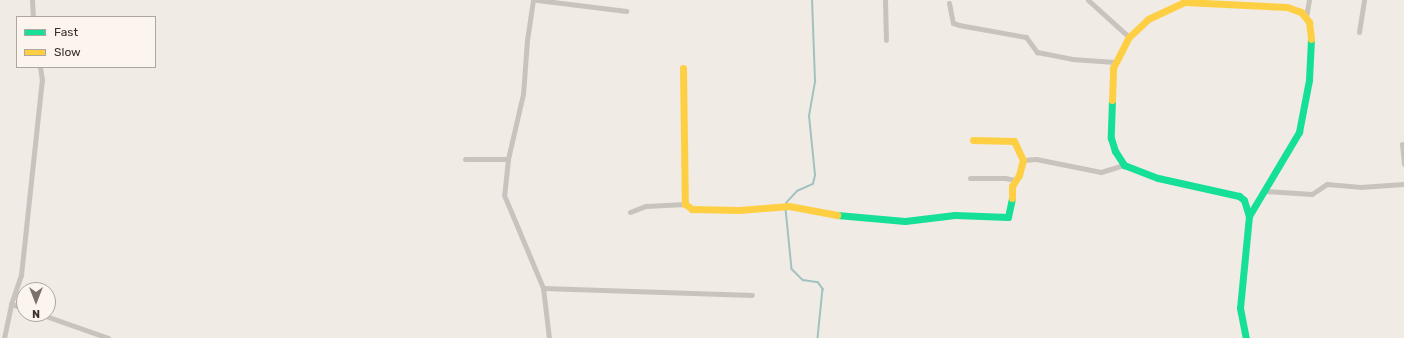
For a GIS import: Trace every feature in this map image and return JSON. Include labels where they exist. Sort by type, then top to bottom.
[{"type":"street","points":[[32,0],[33,16]]},
{"type":"street","points":[[533,0],[527,40],[523,94],[508,159],[504,195],[543,288],[548,338]]},
{"type":"street","points":[[537,0],[626,11]]},
{"type":"street","points":[[885,0],[886,40]]},
{"type":"street","points":[[1088,0],[1129,37]]},
{"type":"street","points":[[1246,338],[1240,308],[1244,248],[1249,216],[1296,137],[1305,107],[1311,36],[1306,17],[1309,0]]},
{"type":"street","points":[[1359,32],[1364,0]]},
{"type":"street","points":[[1249,216],[1244,200],[1239,196],[1158,178],[1124,165],[1115,151],[1111,138],[1115,62],[1129,37],[1148,19],[1184,2],[1260,2],[1287,6],[1306,17]]},
{"type":"street","points":[[949,3],[953,23],[1026,37],[1037,52],[1072,59],[1115,62]]},
{"type":"street","points":[[4,338],[11,304],[21,275],[26,240],[42,80],[40,68]]},
{"type":"street","points":[[683,68],[685,204]]},
{"type":"street","points":[[630,212],[646,206],[685,204],[692,209],[706,210],[789,206],[819,213],[905,221],[955,216],[1004,218],[1011,212],[1012,186],[1023,160],[1014,141],[973,140]]},
{"type":"street","points":[[1402,144],[1404,164]]},
{"type":"street","points":[[465,159],[508,159]]},
{"type":"street","points":[[1023,160],[1036,159],[1101,172],[1124,165]]},
{"type":"street","points":[[970,178],[1005,178],[1015,180]]},
{"type":"street","points":[[1264,191],[1312,194],[1327,184],[1360,187],[1404,184]]},
{"type":"street","points":[[543,288],[752,295]]},
{"type":"street","points":[[11,304],[16,306]]},
{"type":"street","points":[[56,320],[108,338]]},
{"type":"waterway","points":[[786,203],[797,191],[813,184],[815,175],[809,116],[815,81],[812,0]]},
{"type":"waterway","points":[[786,209],[792,269],[803,280],[818,282],[823,289],[818,338]]},
{"type":"traffic: fast","points":[[1249,216],[1299,132],[1309,80],[1311,39]]},
{"type":"traffic: fast","points":[[1112,100],[1111,138],[1115,151],[1124,165],[1158,178],[1239,196],[1244,200],[1249,216],[1240,308],[1246,338]]},
{"type":"traffic: fast","points":[[837,215],[905,221],[955,215],[1008,217],[1012,198]]},
{"type":"traffic: slow","points":[[1112,100],[1113,68],[1129,37],[1148,19],[1184,2],[1287,7],[1301,12],[1309,22],[1311,39]]},
{"type":"traffic: slow","points":[[683,68],[685,204],[692,209],[739,210],[789,206],[837,215]]},
{"type":"traffic: slow","points":[[973,140],[1014,141],[1023,160],[1019,175],[1012,186],[1012,198]]}]
